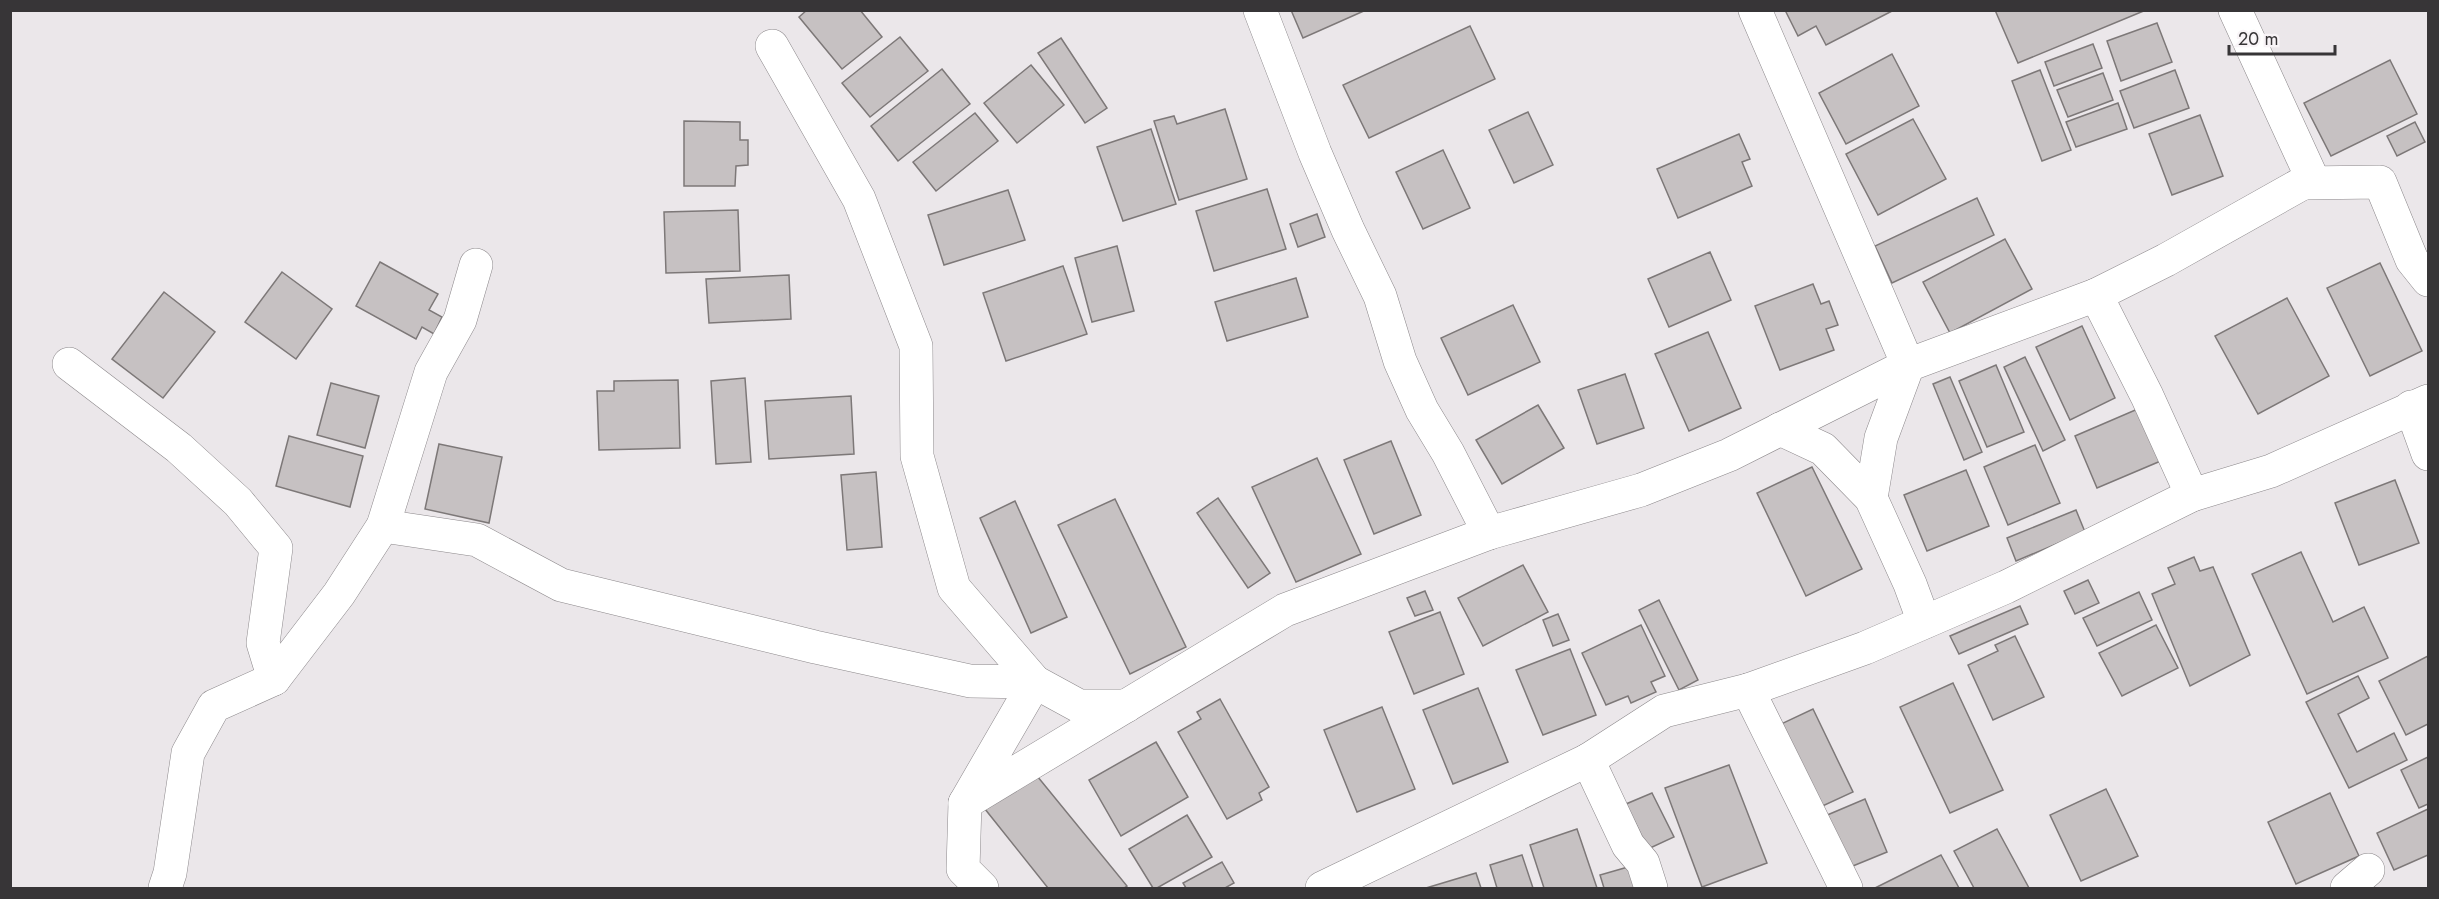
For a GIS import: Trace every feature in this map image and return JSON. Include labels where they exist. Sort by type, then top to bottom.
[{"type":"street","points":[[1260,10],[1315,153],[1348,230],[1380,296],[1400,361],[1422,410],[1448,453],[1489,534]]},
{"type":"street","points":[[1755,10],[1908,365],[1881,438],[1871,498]]},
{"type":"street","points":[[2235,10],[2312,178]]},
{"type":"street","points":[[772,46],[859,199],[916,346],[917,456],[954,588],[1035,682],[1079,706],[1126,706]]},
{"type":"street","points":[[2312,178],[2303,183],[2380,182],[2412,260],[2428,280]]},
{"type":"street","points":[[965,803],[1285,610],[1489,534],[1641,490],[1729,455],[1908,365],[2096,295],[2166,260],[2312,178]]},
{"type":"street","points":[[165,888],[170,873],[188,753],[214,706],[274,679],[339,594],[383,526],[431,372],[460,320],[476,265]]},
{"type":"street","points":[[2096,295],[2192,495]]},
{"type":"street","points":[[69,364],[179,448],[238,502],[276,548],[263,643],[274,679]]},
{"type":"street","points":[[1322,888],[1588,760],[1664,711],[1748,690],[1864,648],[2006,586],[2192,495],[2271,471],[2420,404],[2428,454]]},
{"type":"street","points":[[1780,429],[1822,449],[1871,498],[1910,584],[1924,622]]},
{"type":"street","points":[[383,526],[477,540],[561,585],[815,647],[970,681],[1035,682]]},
{"type":"street","points":[[982,888],[963,868],[965,803],[1035,682]]},
{"type":"street","points":[[1748,690],[1846,888]]},
{"type":"street","points":[[1588,760],[1628,845],[1643,862],[1650,888]]},
{"type":"building","points":[[807,10],[860,10],[882,37],[842,69],[799,17]]},
{"type":"building","points":[[1291,10],[1366,10],[1303,38]]},
{"type":"building","points":[[1785,10],[1894,10],[1826,45],[1816,26],[1798,36]]},
{"type":"building","points":[[1995,10],[2146,10],[2018,63]]},
{"type":"building","points":[[2157,23],[2172,62],[2121,81],[2107,41]]},
{"type":"building","points":[[1470,26],[1495,79],[1369,138],[1343,85]]},
{"type":"building","points":[[900,37],[928,71],[870,117],[842,83]]},
{"type":"building","points":[[1061,38],[1107,108],[1085,123],[1038,53]]},
{"type":"building","points":[[2093,44],[2102,68],[2054,86],[2045,62]]},
{"type":"building","points":[[1892,54],[1919,106],[1846,144],[1819,93]]},
{"type":"building","points":[[2390,60],[2417,114],[2331,156],[2304,103]]},
{"type":"building","points":[[1031,65],[1064,105],[1017,143],[984,103]]},
{"type":"building","points":[[942,69],[970,104],[898,161],[871,126]]},
{"type":"building","points":[[2040,70],[2071,150],[2042,161],[2012,81]]},
{"type":"building","points":[[2175,70],[2189,108],[2134,128],[2120,91]]},
{"type":"building","points":[[2103,73],[2113,100],[2068,117],[2057,90]]},
{"type":"building","points":[[2118,103],[2127,129],[2076,147],[2066,122]]},
{"type":"building","points":[[1225,109],[1247,179],[1179,200],[1154,121],[1174,116],[1177,124]]},
{"type":"building","points":[[1528,112],[1553,165],[1514,183],[1489,130]]},
{"type":"building","points":[[975,113],[998,141],[936,191],[913,162]]},
{"type":"building","points":[[2200,115],[2223,176],[2172,195],[2149,134]]},
{"type":"building","points":[[1913,119],[1946,179],[1878,215],[1846,154]]},
{"type":"building","points":[[684,121],[740,122],[740,140],[748,140],[748,165],[736,166],[735,186],[684,186]]},
{"type":"building","points":[[2415,122],[2425,142],[2397,156],[2387,136]]},
{"type":"building","points":[[1151,129],[1176,204],[1123,221],[1097,147]]},
{"type":"building","points":[[1739,134],[1750,159],[1742,162],[1752,186],[1678,218],[1657,169]]},
{"type":"building","points":[[1443,150],[1470,208],[1423,229],[1396,172]]},
{"type":"building","points":[[1267,189],[1286,249],[1214,271],[1196,211]]},
{"type":"building","points":[[1008,190],[1025,240],[944,265],[928,215]]},
{"type":"building","points":[[1977,198],[1994,235],[1892,283],[1875,246]]},
{"type":"building","points":[[738,210],[740,271],[666,273],[664,212]]},
{"type":"building","points":[[1317,214],[1325,237],[1298,247],[1290,224]]},
{"type":"building","points":[[2005,239],[2032,289],[1950,333],[1923,282]]},
{"type":"building","points":[[1117,246],[1134,311],[1092,322],[1075,258]]},
{"type":"building","points":[[1710,252],[1731,300],[1669,327],[1648,279]]},
{"type":"building","points":[[380,262],[438,294],[429,310],[442,317],[434,334],[422,327],[416,339],[356,306]]},
{"type":"building","points":[[2380,263],[2422,351],[2370,376],[2327,288]]},
{"type":"building","points":[[1063,266],[1087,334],[1006,361],[983,293]]},
{"type":"building","points":[[282,272],[332,309],[296,359],[245,322]]},
{"type":"building","points":[[789,275],[791,319],[709,323],[706,279]]},
{"type":"building","points":[[1296,278],[1308,317],[1227,341],[1215,302]]},
{"type":"building","points":[[1813,284],[1821,304],[1829,301],[1838,325],[1826,329],[1834,350],[1780,370],[1755,306]]},
{"type":"building","points":[[164,292],[215,332],[163,398],[112,359]]},
{"type":"building","points":[[2287,298],[2329,376],[2258,414],[2215,336]]},
{"type":"building","points":[[1513,305],[1540,362],[1468,395],[1441,338]]},
{"type":"building","points":[[2082,326],[2115,398],[2070,420],[2036,347]]},
{"type":"building","points":[[1708,332],[1741,408],[1689,431],[1655,354]]},
{"type":"building","points":[[2025,357],[2065,440],[2043,451],[2004,367]]},
{"type":"building","points":[[1996,365],[2024,432],[1987,447],[1959,381]]},
{"type":"building","points":[[1625,374],[1644,428],[1597,444],[1578,390]]},
{"type":"building","points":[[1950,377],[1982,452],[1964,460],[1933,384]]},
{"type":"building","points":[[745,378],[751,462],[716,464],[711,381]]},
{"type":"building","points":[[678,380],[680,448],[599,450],[597,391],[614,391],[614,381]]},
{"type":"building","points":[[331,383],[379,396],[365,448],[317,435]]},
{"type":"building","points":[[851,396],[854,454],[769,459],[765,401]]},
{"type":"building","points":[[1538,405],[1564,448],[1502,484],[1476,440]]},
{"type":"building","points":[[2140,408],[2163,460],[2097,488],[2075,436]]},
{"type":"building","points":[[289,436],[363,456],[350,507],[276,486]]},
{"type":"building","points":[[1391,441],[1421,515],[1374,534],[1344,460]]},
{"type":"building","points":[[439,444],[502,457],[489,523],[425,509]]},
{"type":"building","points":[[2035,445],[2060,503],[2008,525],[1984,467]]},
{"type":"building","points":[[1317,458],[1361,554],[1296,582],[1252,487]]},
{"type":"building","points":[[1812,467],[1862,569],[1806,596],[1757,493]]},
{"type":"building","points":[[1966,470],[1989,526],[1927,551],[1904,495]]},
{"type":"building","points":[[876,472],[882,547],[847,550],[841,475]]},
{"type":"building","points":[[2395,480],[2419,543],[2359,565],[2335,503]]},
{"type":"building","points":[[1218,498],[1270,573],[1248,588],[1197,513]]},
{"type":"building","points":[[1115,499],[1186,647],[1130,674],[1058,525]]},
{"type":"building","points":[[1015,501],[1067,617],[1031,633],[980,518]]},
{"type":"building","points":[[2076,510],[2085,532],[2016,561],[2007,538]]},
{"type":"building","points":[[2301,552],[2333,622],[2364,607],[2388,658],[2307,694],[2252,574]]},
{"type":"building","points":[[2194,557],[2200,571],[2213,567],[2250,655],[2190,686],[2152,594],[2175,584],[2168,568]]},
{"type":"building","points":[[1523,565],[1548,612],[1483,646],[1458,598]]},
{"type":"building","points":[[2088,580],[2099,603],[2075,614],[2064,591]]},
{"type":"building","points":[[1425,591],[1433,610],[1415,616],[1407,598]]},
{"type":"building","points":[[2139,592],[2152,620],[2097,646],[2083,618]]},
{"type":"building","points":[[1659,600],[1698,680],[1679,690],[1639,610]]},
{"type":"building","points":[[2020,606],[2028,624],[1959,654],[1950,636]]},
{"type":"building","points":[[1440,612],[1464,674],[1414,694],[1389,632]]},
{"type":"building","points":[[1558,614],[1569,640],[1553,646],[1543,620]]},
{"type":"building","points":[[1641,625],[1665,676],[1651,682],[1656,692],[1631,703],[1628,696],[1606,705],[1582,653]]},
{"type":"building","points":[[2156,625],[2178,668],[2122,696],[2099,653]]},
{"type":"building","points":[[2015,636],[2044,697],[1993,720],[1968,665],[1998,651],[1995,645]]},
{"type":"building","points":[[1570,649],[1596,715],[1543,735],[1516,670]]},
{"type":"building","points":[[2428,656],[2428,724],[2406,735],[2379,681]]},
{"type":"building","points":[[2358,676],[2369,698],[2338,714],[2357,752],[2394,733],[2407,760],[2349,788],[2306,702]]},
{"type":"building","points":[[1953,683],[2003,790],[1950,813],[1900,707]]},
{"type":"building","points":[[1478,688],[1508,762],[1453,784],[1423,710]]},
{"type":"building","points":[[1220,699],[1269,787],[1259,793],[1262,800],[1227,819],[1178,732],[1201,719],[1197,712]]},
{"type":"building","points":[[1382,707],[1415,789],[1357,812],[1324,730]]},
{"type":"building","points":[[1813,709],[1853,792],[1816,809],[1777,726]]},
{"type":"building","points":[[1156,742],[1188,797],[1121,836],[1089,780]]},
{"type":"building","points":[[2428,757],[2428,804],[2419,808],[2401,770]]},
{"type":"building","points":[[1729,765],[1767,863],[1702,887],[1665,788]]},
{"type":"building","points":[[1033,771],[1127,886],[1124,888],[1048,888],[985,809]]},
{"type":"building","points":[[2106,789],[2138,856],[2081,881],[2050,815]]},
{"type":"building","points":[[1652,793],[1674,837],[1648,849],[1626,804]]},
{"type":"building","points":[[2330,793],[2359,856],[2296,884],[2268,822]]},
{"type":"building","points":[[1865,799],[1887,852],[1848,868],[1825,816]]},
{"type":"building","points":[[2428,809],[2428,855],[2394,870],[2377,833]]},
{"type":"building","points":[[1187,815],[1212,857],[1157,888],[1153,888],[1129,849]]},
{"type":"building","points":[[1577,829],[1597,888],[1544,888],[1530,845]]},
{"type":"building","points":[[1997,829],[2029,888],[1974,888],[1954,851]]},
{"type":"building","points":[[1522,855],[1533,888],[1497,888],[1490,865]]},
{"type":"building","points":[[1941,855],[1959,888],[1875,888]]},
{"type":"building","points":[[1222,862],[1234,883],[1225,888],[1186,888],[1183,883]]},
{"type":"building","points":[[1635,865],[1642,888],[1604,888],[1600,875]]},
{"type":"building","points":[[1476,873],[1481,888],[1426,888]]}]
